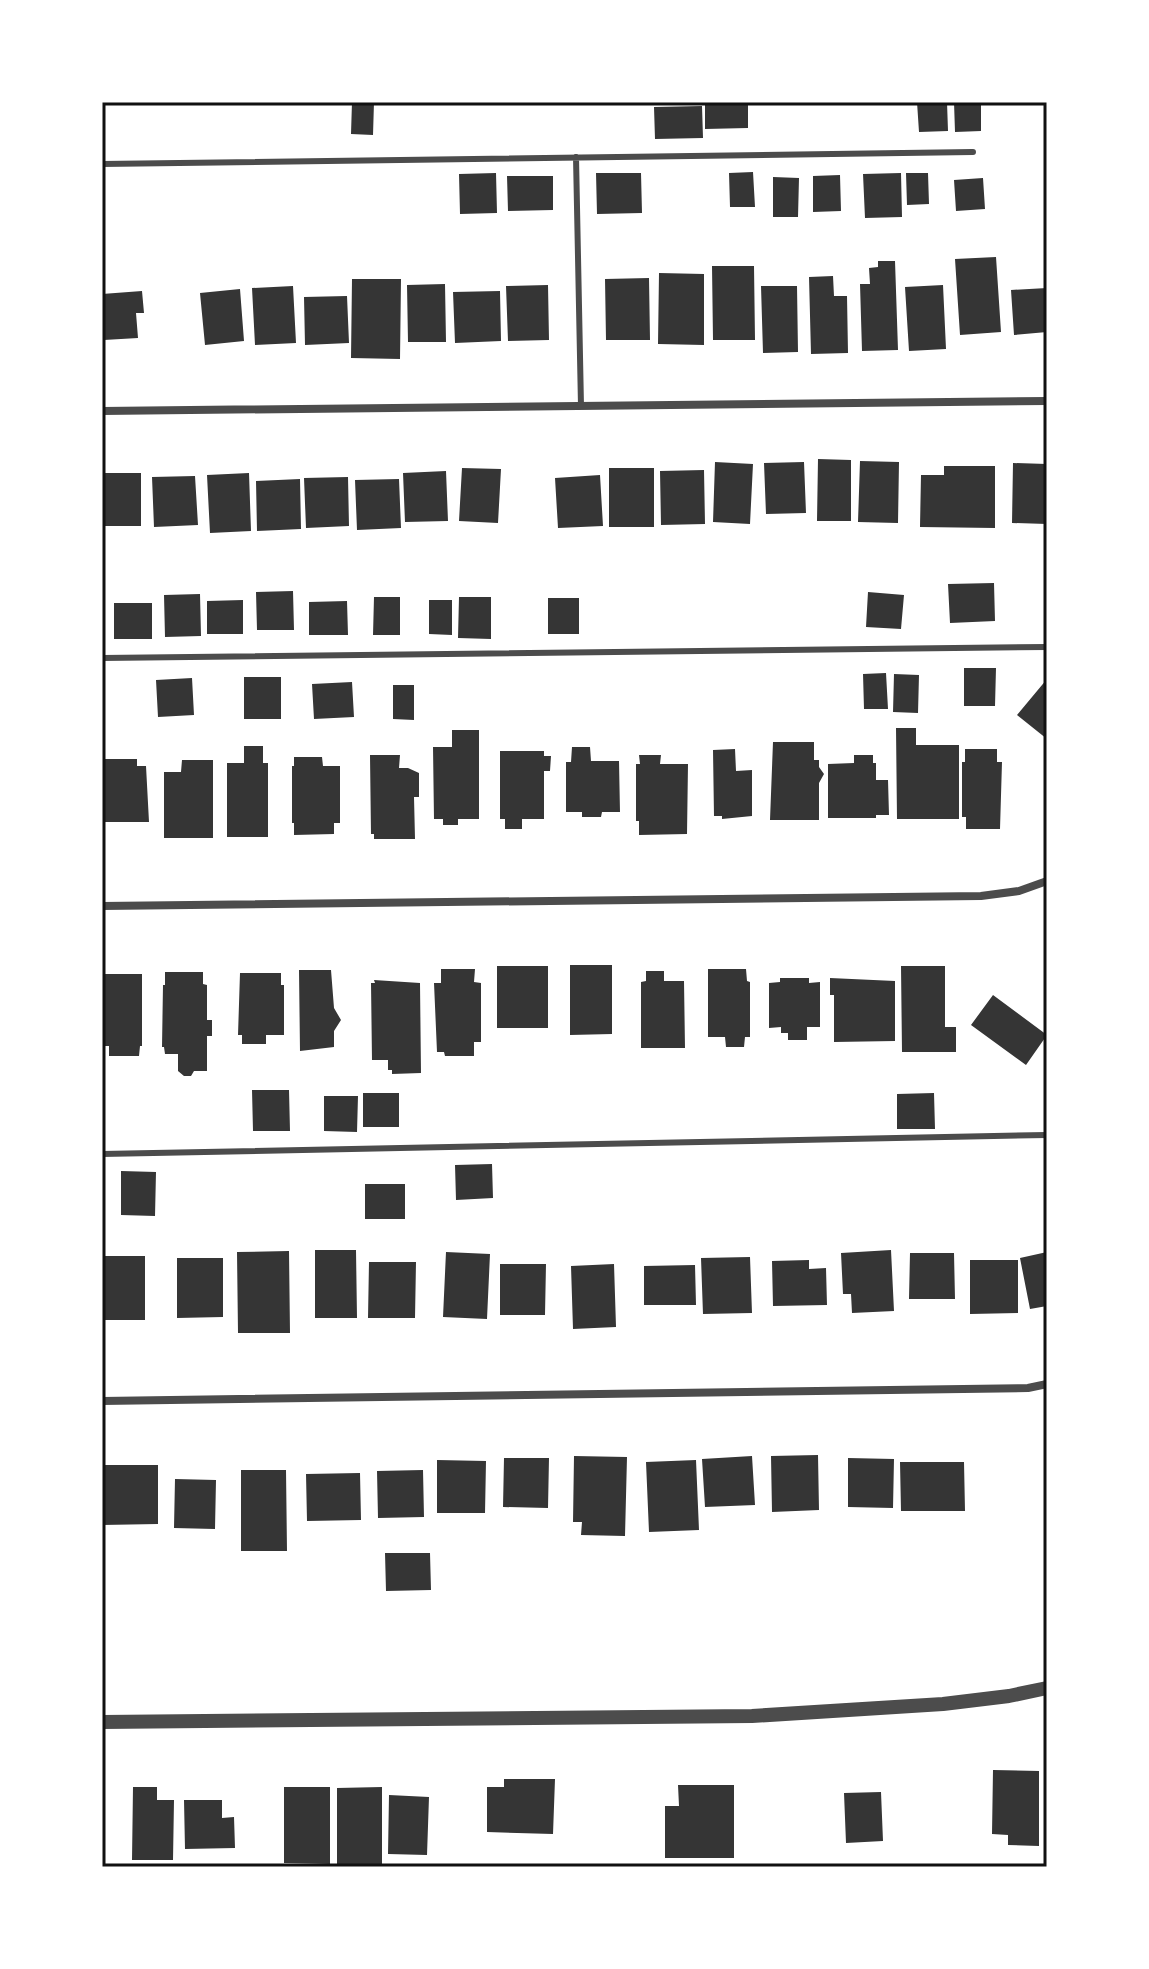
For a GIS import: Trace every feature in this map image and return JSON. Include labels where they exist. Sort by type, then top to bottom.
[{"type":"street","points":[[102,411],[1047,401]]},
{"type":"street","points":[[102,906],[981,896],[1019,891],[1047,881]]},
{"type":"street","points":[[102,1401],[1028,1388],[1047,1384]]},
{"type":"street","points":[[102,1722],[752,1716],[943,1704],[1047,1688]]},
{"type":"lane","points":[[102,164],[973,152]]},
{"type":"lane","points":[[576,157],[581,406]]},
{"type":"lane","points":[[102,658],[1047,647]]},
{"type":"lane","points":[[102,1154],[1047,1135]]},
{"type":"building","points":[[352,102],[374,102],[373,135],[351,134]]},
{"type":"building","points":[[705,102],[748,102],[748,128],[705,129]]},
{"type":"building","points":[[917,102],[947,102],[948,131],[919,132]]},
{"type":"building","points":[[954,102],[981,102],[981,131],[955,132]]},
{"type":"building","points":[[702,106],[703,138],[655,139],[654,107]]},
{"type":"building","points":[[753,172],[755,207],[730,207],[729,173]]},
{"type":"building","points":[[496,173],[497,213],[460,214],[459,174]]},
{"type":"building","points":[[596,173],[641,173],[642,213],[597,214]]},
{"type":"building","points":[[901,173],[902,217],[865,218],[863,174]]},
{"type":"building","points":[[906,173],[928,173],[929,204],[907,205]]},
{"type":"building","points":[[840,175],[841,211],[813,212],[813,176]]},
{"type":"building","points":[[507,176],[553,176],[553,210],[508,211]]},
{"type":"building","points":[[773,177],[799,178],[798,217],[773,217]]},
{"type":"building","points":[[983,178],[985,209],[956,211],[954,180]]},
{"type":"building","points":[[996,257],[1001,332],[960,335],[955,259]]},
{"type":"building","points":[[878,261],[895,261],[898,350],[862,351],[860,284],[870,284],[869,268],[878,267]]},
{"type":"building","points":[[712,266],[754,266],[755,340],[713,340]]},
{"type":"building","points":[[659,273],[704,274],[704,345],[658,344]]},
{"type":"building","points":[[833,276],[834,296],[847,296],[848,353],[811,354],[809,277]]},
{"type":"building","points":[[649,278],[650,340],[606,340],[605,279]]},
{"type":"building","points":[[352,279],[401,279],[400,359],[351,358]]},
{"type":"building","points":[[445,284],[446,342],[408,342],[407,285]]},
{"type":"building","points":[[548,285],[549,340],[508,341],[506,286]]},
{"type":"building","points":[[943,285],[946,349],[909,351],[905,287]]},
{"type":"building","points":[[293,286],[296,343],[255,345],[252,288]]},
{"type":"building","points":[[761,286],[797,286],[798,352],[763,353]]},
{"type":"building","points":[[1047,288],[1047,332],[1014,335],[1011,290]]},
{"type":"building","points":[[240,289],[244,341],[205,345],[200,293]]},
{"type":"building","points":[[142,291],[144,313],[136,313],[138,338],[104,340],[102,294]]},
{"type":"building","points":[[500,291],[501,341],[455,343],[453,292]]},
{"type":"building","points":[[347,296],[349,343],[305,345],[304,297]]},
{"type":"building","points":[[818,459],[851,460],[851,521],[817,521]]},
{"type":"building","points":[[860,461],[899,462],[898,523],[858,522]]},
{"type":"building","points":[[715,462],[753,464],[750,524],[713,522]]},
{"type":"building","points":[[804,462],[806,513],[766,514],[764,463]]},
{"type":"building","points":[[1013,463],[1047,464],[1047,524],[1012,523]]},
{"type":"building","points":[[944,466],[995,466],[995,528],[920,527],[921,475],[944,475]]},
{"type":"building","points":[[462,468],[501,469],[498,523],[459,521]]},
{"type":"building","points":[[609,468],[654,468],[654,527],[609,527]]},
{"type":"building","points":[[704,470],[705,524],[661,525],[660,471]]},
{"type":"building","points":[[446,471],[448,521],[405,522],[403,473]]},
{"type":"building","points":[[102,473],[141,473],[141,526],[102,526]]},
{"type":"building","points":[[249,473],[251,531],[210,533],[207,475]]},
{"type":"building","points":[[600,475],[603,526],[558,528],[555,478]]},
{"type":"building","points":[[195,476],[198,525],[154,527],[152,477]]},
{"type":"building","points":[[348,477],[349,526],[306,528],[304,478]]},
{"type":"building","points":[[300,479],[301,529],[257,531],[256,481]]},
{"type":"building","points":[[399,479],[401,528],[357,530],[355,480]]},
{"type":"building","points":[[994,583],[995,621],[950,623],[948,584]]},
{"type":"building","points":[[293,591],[294,630],[257,630],[256,592]]},
{"type":"building","points":[[868,592],[904,595],[901,629],[866,627]]},
{"type":"building","points":[[200,594],[201,636],[165,637],[164,595]]},
{"type":"building","points":[[374,597],[400,597],[400,635],[373,635]]},
{"type":"building","points":[[459,597],[491,597],[491,639],[458,638]]},
{"type":"building","points":[[548,598],[579,598],[579,634],[548,634]]},
{"type":"building","points":[[243,600],[243,634],[207,634],[207,601]]},
{"type":"building","points":[[429,600],[452,600],[452,635],[429,634]]},
{"type":"building","points":[[347,601],[348,635],[309,635],[309,602]]},
{"type":"building","points":[[114,603],[152,603],[152,639],[114,639]]},
{"type":"building","points":[[964,668],[996,668],[995,706],[964,706]]},
{"type":"building","points":[[886,673],[888,709],[864,709],[863,674]]},
{"type":"building","points":[[894,674],[919,675],[918,713],[893,712]]},
{"type":"building","points":[[244,677],[281,677],[281,719],[244,719]]},
{"type":"building","points":[[192,678],[194,715],[158,717],[156,680]]},
{"type":"building","points":[[1047,679],[1047,739],[1017,715]]},
{"type":"building","points":[[352,682],[354,717],[314,719],[312,684]]},
{"type":"building","points":[[393,685],[414,685],[414,720],[393,719]]},
{"type":"building","points":[[896,728],[916,728],[916,745],[959,745],[959,819],[897,819]]},
{"type":"building","points":[[452,730],[479,730],[479,819],[458,819],[458,825],[443,825],[443,819],[434,819],[433,747],[452,747]]},
{"type":"building","points":[[773,742],[814,742],[814,760],[819,760],[824,774],[819,783],[819,820],[770,820]]},
{"type":"building","points":[[244,746],[263,746],[263,763],[268,763],[268,837],[227,837],[227,763],[244,763]]},
{"type":"building","points":[[572,747],[590,747],[591,761],[619,761],[620,812],[602,812],[601,817],[582,817],[582,812],[566,812],[566,762],[571,762]]},
{"type":"building","points":[[735,749],[736,771],[752,770],[752,816],[722,819],[722,816],[714,816],[713,750]]},
{"type":"building","points":[[965,749],[997,749],[997,762],[1002,762],[1000,829],[966,829],[966,817],[962,817],[962,762],[965,762]]},
{"type":"building","points":[[500,751],[544,751],[544,756],[551,756],[550,771],[544,771],[544,819],[522,819],[522,829],[505,829],[505,819],[500,819]]},
{"type":"building","points":[[370,755],[400,755],[399,768],[419,773],[419,797],[414,797],[415,839],[374,839],[374,834],[371,834]]},
{"type":"building","points":[[639,755],[661,755],[660,764],[688,764],[687,834],[639,835],[639,821],[636,821],[636,764],[640,764]]},
{"type":"building","points":[[854,755],[873,755],[876,780],[888,780],[889,815],[828,818],[828,764],[854,763]]},
{"type":"building","points":[[294,757],[322,757],[323,766],[340,766],[340,823],[334,823],[334,834],[294,835]]},
{"type":"building","points":[[102,759],[137,759],[137,766],[146,766],[149,822],[102,822]]},
{"type":"building","points":[[182,760],[213,760],[213,838],[164,838],[164,772],[181,772]]},
{"type":"building","points":[[570,965],[612,965],[612,1034],[570,1035]]},
{"type":"building","points":[[497,966],[548,966],[548,1028],[497,1028]]},
{"type":"building","points":[[901,966],[945,966],[945,1027],[956,1027],[956,1052],[902,1052]]},
{"type":"building","points":[[441,969],[475,969],[474,982],[481,983],[481,1042],[474,1042],[474,1056],[445,1056],[444,1052],[437,1052],[434,983],[441,983]]},
{"type":"building","points":[[708,969],[746,969],[747,981],[750,982],[750,1037],[745,1037],[744,1047],[726,1047],[725,1037],[708,1037]]},
{"type":"building","points":[[299,970],[331,970],[334,1008],[341,1020],[334,1031],[334,1047],[300,1051]]},
{"type":"building","points":[[646,971],[664,971],[664,981],[684,981],[685,1048],[641,1048],[641,982],[646,981]]},
{"type":"building","points":[[165,972],[203,972],[203,984],[207,985],[207,1020],[212,1020],[212,1036],[207,1036],[207,1071],[194,1071],[191,1076],[184,1076],[178,1071],[178,1054],[165,1054],[162,1047]]},
{"type":"building","points":[[240,973],[281,973],[281,985],[284,985],[284,1035],[266,1035],[266,1044],[242,1044],[242,1035],[238,1035]]},
{"type":"building","points":[[102,974],[142,974],[142,1046],[139,1056],[109,1056],[109,1046],[102,1046]]},
{"type":"building","points":[[780,978],[809,978],[809,983],[820,982],[820,1027],[807,1027],[807,1040],[788,1040],[788,1033],[781,1033],[781,1027],[769,1028],[769,983],[780,982]]},
{"type":"building","points":[[830,978],[895,981],[895,1041],[834,1042],[834,995],[830,995]]},
{"type":"building","points":[[374,980],[420,983],[421,1073],[392,1074],[392,1070],[388,1070],[388,1060],[372,1060],[371,983],[375,983]]},
{"type":"building","points":[[993,995],[1047,1035],[1026,1065],[971,1025]]},
{"type":"building","points":[[252,1090],[289,1090],[290,1131],[253,1131]]},
{"type":"building","points":[[363,1093],[399,1093],[399,1127],[363,1127]]},
{"type":"building","points":[[934,1093],[935,1129],[897,1129],[897,1094]]},
{"type":"building","points":[[324,1096],[358,1096],[357,1132],[324,1131]]},
{"type":"building","points":[[492,1164],[493,1198],[456,1200],[455,1165]]},
{"type":"building","points":[[121,1171],[156,1172],[155,1216],[121,1215]]},
{"type":"building","points":[[365,1184],[405,1184],[405,1219],[365,1219]]},
{"type":"building","points":[[315,1250],[356,1250],[357,1318],[315,1318]]},
{"type":"building","points":[[891,1250],[894,1311],[852,1313],[851,1294],[843,1294],[841,1253]]},
{"type":"building","points":[[289,1251],[290,1333],[238,1333],[237,1252]]},
{"type":"building","points":[[446,1252],[490,1254],[487,1319],[443,1317]]},
{"type":"building","points":[[1047,1252],[1047,1306],[1030,1309],[1020,1258]]},
{"type":"building","points":[[910,1253],[954,1253],[955,1299],[909,1299]]},
{"type":"building","points":[[102,1256],[145,1256],[145,1320],[102,1320]]},
{"type":"building","points":[[750,1257],[752,1313],[703,1314],[701,1258]]},
{"type":"building","points":[[177,1258],[223,1258],[223,1317],[177,1318]]},
{"type":"building","points":[[809,1260],[809,1269],[826,1268],[827,1305],[773,1306],[772,1261]]},
{"type":"building","points":[[970,1260],[1018,1260],[1018,1313],[970,1314]]},
{"type":"building","points":[[369,1262],[416,1262],[415,1318],[368,1318]]},
{"type":"building","points":[[500,1264],[546,1264],[545,1315],[500,1315]]},
{"type":"building","points":[[614,1264],[616,1327],[573,1329],[571,1266]]},
{"type":"building","points":[[695,1265],[696,1305],[644,1305],[644,1266]]},
{"type":"building","points":[[818,1455],[819,1510],[772,1512],[771,1456]]},
{"type":"building","points":[[574,1456],[627,1457],[625,1536],[581,1535],[582,1522],[573,1522]]},
{"type":"building","points":[[752,1456],[755,1505],[705,1507],[702,1459]]},
{"type":"building","points":[[504,1458],[549,1458],[548,1508],[503,1507]]},
{"type":"building","points":[[848,1458],[894,1459],[893,1508],[848,1507]]},
{"type":"building","points":[[437,1460],[486,1461],[485,1513],[437,1513]]},
{"type":"building","points":[[696,1460],[699,1530],[649,1532],[646,1462]]},
{"type":"building","points":[[900,1462],[964,1462],[965,1511],[901,1511]]},
{"type":"building","points":[[102,1465],[158,1465],[158,1524],[102,1525]]},
{"type":"building","points":[[241,1470],[286,1470],[287,1551],[241,1551]]},
{"type":"building","points":[[423,1470],[424,1517],[378,1518],[377,1471]]},
{"type":"building","points":[[360,1473],[361,1520],[307,1521],[306,1474]]},
{"type":"building","points":[[175,1479],[216,1480],[215,1529],[174,1528]]},
{"type":"building","points":[[385,1553],[430,1553],[431,1590],[386,1591]]},
{"type":"building","points":[[993,1770],[1039,1771],[1039,1846],[1008,1845],[1008,1835],[992,1834]]},
{"type":"building","points":[[504,1779],[555,1779],[553,1834],[487,1832],[487,1787],[504,1787]]},
{"type":"building","points":[[678,1785],[734,1785],[734,1858],[665,1858],[665,1806],[679,1806]]},
{"type":"building","points":[[133,1787],[157,1787],[157,1800],[174,1800],[173,1860],[132,1860]]},
{"type":"building","points":[[284,1787],[330,1787],[330,1864],[284,1863]]},
{"type":"building","points":[[382,1787],[382,1864],[337,1864],[337,1788]]},
{"type":"building","points":[[881,1792],[883,1841],[846,1843],[844,1793]]},
{"type":"building","points":[[389,1795],[429,1797],[427,1855],[388,1854]]},
{"type":"building","points":[[184,1800],[222,1800],[222,1818],[234,1817],[235,1848],[185,1849]]}]
